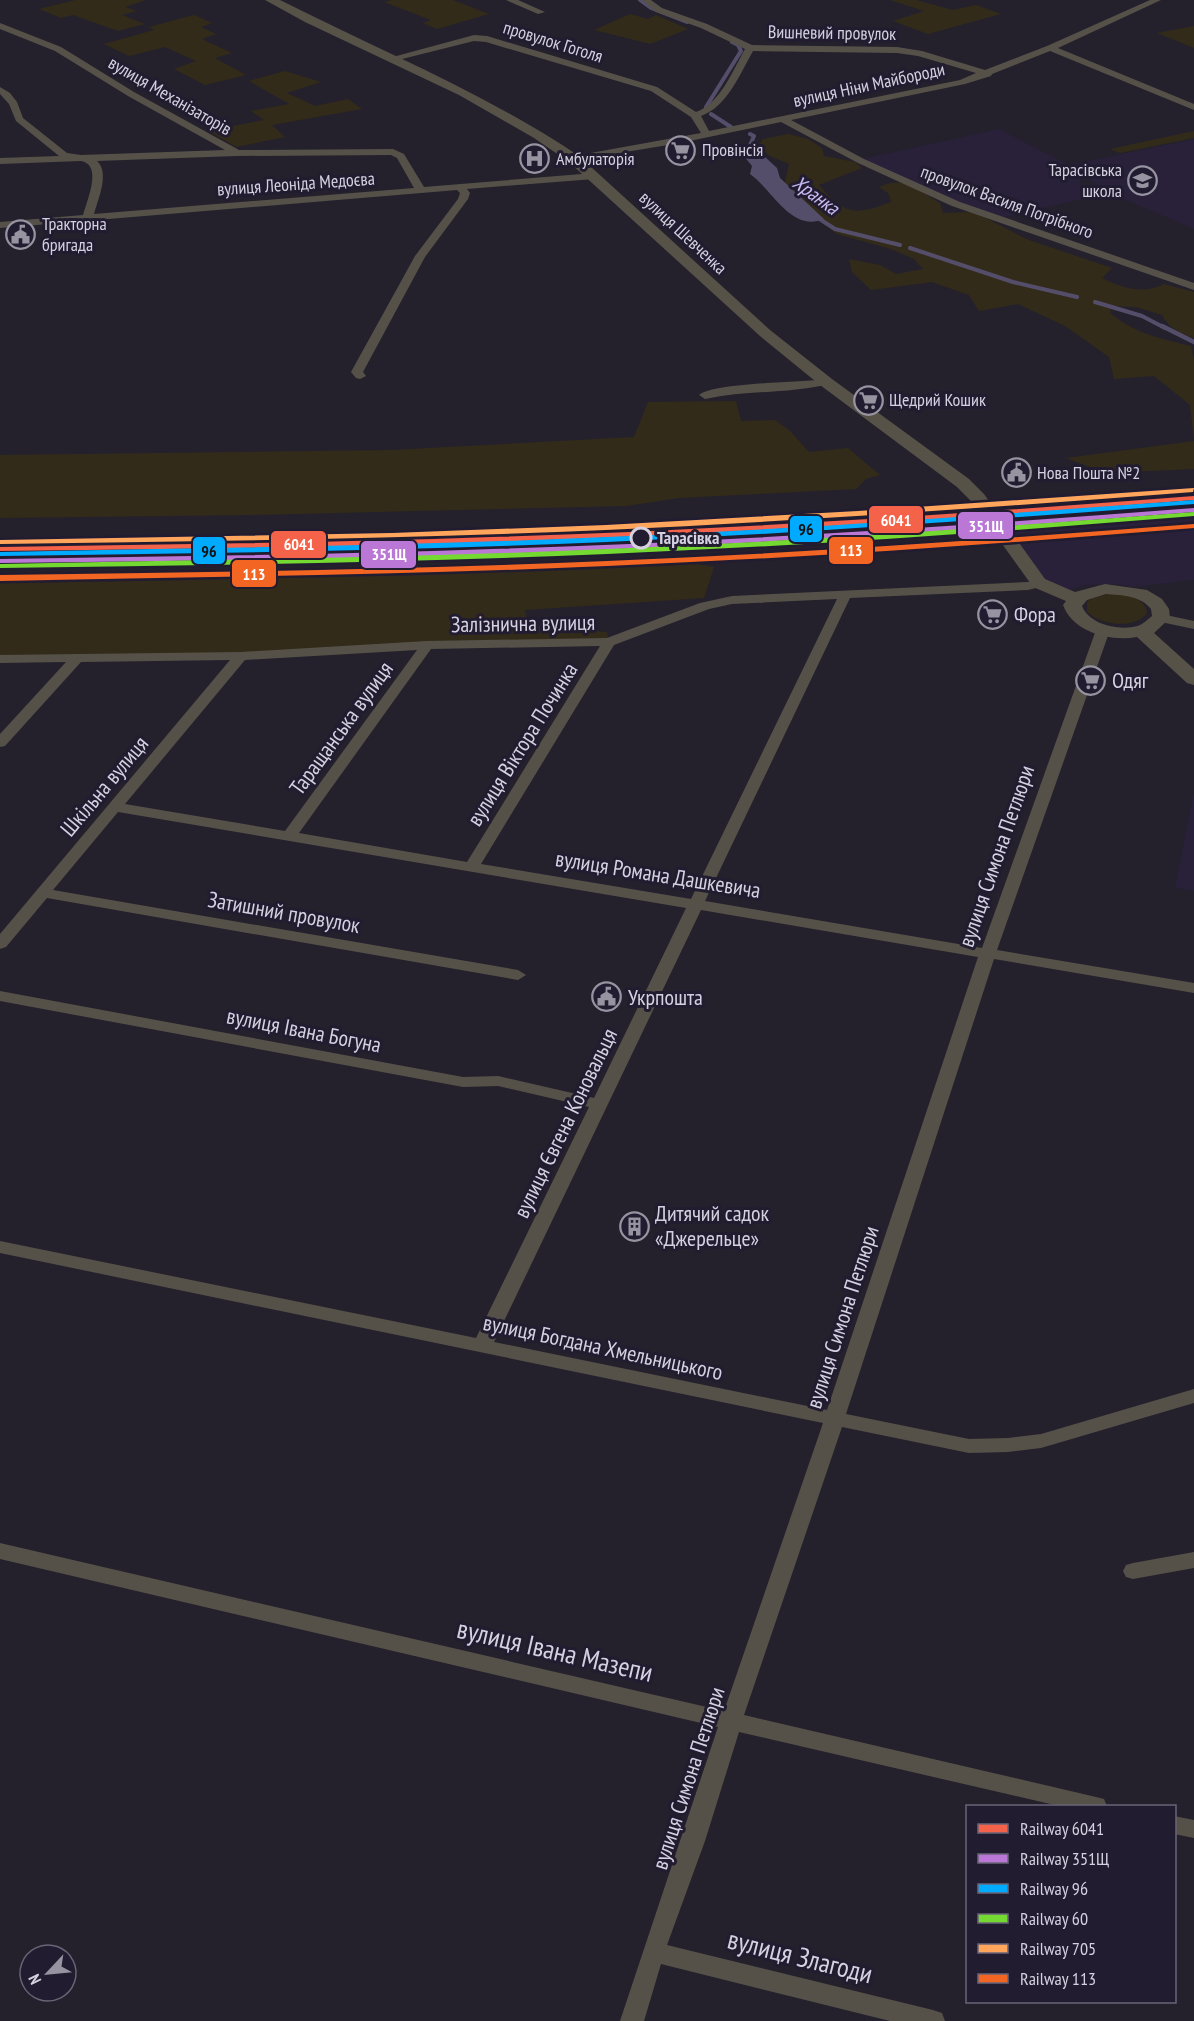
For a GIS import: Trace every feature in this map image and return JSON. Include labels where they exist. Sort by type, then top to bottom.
[{"type":"main road","name":"вулиця Шевченка","points":[[271,0],[483,103],[574,159],[765,333],[978,498],[1039,583]]},
{"type":"main road","points":[[1039,583],[1076,599]]},
{"type":"main road","points":[[1099,590],[1131,591],[1159,605],[1162,612],[1161,618],[1158,623],[1140,630],[1126,632],[1103,630],[1079,620],[1073,613],[1072,606],[1076,599],[1099,590]]},
{"type":"main road","points":[[1140,630],[1194,679]]},
{"type":"street","points":[[510,0],[541,12]]},
{"type":"street","points":[[646,0],[659,10],[704,26],[750,48]]},
{"type":"street","name":"вулиця Ніни Майбороди","points":[[574,159],[707,135],[962,82],[988,74],[1050,48],[1157,0]]},
{"type":"street","name":"вулиця Механізаторів","points":[[0,26],[37,39],[58,50],[237,153],[393,152],[401,156],[421,191]]},
{"type":"street","name":"провулок Гоголя","points":[[394,58],[474,38],[487,39],[654,89],[695,115]]},
{"type":"street","name":"Вишневий провулок","points":[[695,115],[710,110],[727,88],[750,48],[897,50],[919,53],[988,74]]},
{"type":"street","points":[[1050,48],[1194,107]]},
{"type":"street","points":[[0,90],[8,95],[14,104],[19,119],[64,155],[91,160],[97,166],[98,177],[88,217]]},
{"type":"street","points":[[695,115],[707,135]]},
{"type":"street","name":"провулок Василя Погрібного","points":[[782,119],[861,161],[956,204],[1194,287]]},
{"type":"street","points":[[0,161],[237,153]]},
{"type":"street","name":"вулиця Леоніда Медоєва","points":[[0,225],[461,189],[594,176]]},
{"type":"street","points":[[360,376],[357,372],[420,256],[463,199],[465,193],[461,189]]},
{"type":"street","points":[[705,395],[731,390],[786,388],[826,382]]},
{"type":"street","name":"Залізнична вулиця","points":[[0,659],[241,656],[427,645],[609,642],[705,606],[732,600],[845,596],[1039,583]]},
{"type":"street","name":"вулиця Євгена Коновальця","points":[[482,1346],[845,596]]},
{"type":"street","points":[[1161,618],[1194,625]]},
{"type":"street","name":"вулиця Симона Петлюри","points":[[632,2021],[653,1952],[693,1841],[988,952],[1103,630]]},
{"type":"street","name":"вулиця Віктора Починка","points":[[471,867],[609,642]]},
{"type":"street","name":"Таращанська вулиця","points":[[289,836],[427,645]]},
{"type":"street","name":"Шкільна вулиця","points":[[0,944],[241,656]]},
{"type":"street","points":[[0,742],[78,657]]},
{"type":"street","name":"вулиця Романа Дашкевича","points":[[114,807],[1194,988]]},
{"type":"street","name":"Затишний провулок","points":[[43,893],[518,975]]},
{"type":"street","name":"вулиця Івана Богуна","points":[[0,996],[463,1082],[498,1081],[599,1104]]},
{"type":"street","name":"вулиця Богдана Хмельницького","points":[[0,1247],[969,1446],[1041,1441],[1194,1396]]},
{"type":"street","name":"вулиця Івана Мазепи","points":[[0,1551],[1092,1805]]},
{"type":"street","points":[[1133,1571],[1194,1560]]},
{"type":"street","points":[[1176,1825],[1194,1829]]},
{"type":"street","name":"вулиця Злагоди","points":[[653,1952],[933,2021]]},
{"type":"shaded area","points":[[75,0],[146,0],[125,7],[137,11],[122,15],[145,24],[118,31],[73,15],[61,18],[39,9]]},
{"type":"shaded area","points":[[453,0],[489,14],[437,29],[423,23],[431,20],[384,2]]},
{"type":"shaded area","points":[[890,0],[916,0],[953,10],[976,5],[1001,14],[928,34],[893,21],[924,11]]},
{"type":"shaded area","points":[[630,14],[648,19],[656,15],[688,29],[650,44],[594,30]]},
{"type":"shaded area","points":[[194,15],[212,23],[201,27],[216,34],[202,39],[232,53],[215,58],[246,75],[205,85],[174,69],[196,61],[165,47],[129,56],[104,44],[154,30],[149,27]]},
{"type":"shaded area","points":[[1194,26],[1194,48],[1157,33]]},
{"type":"shaded area","points":[[285,71],[321,82],[287,93],[315,106],[348,99],[362,109],[272,125],[285,137],[236,147],[209,131],[264,120],[251,111],[289,104],[249,81]]},
{"type":"shaded area","points":[[999,129],[1069,165],[1194,139],[1194,229],[1105,191],[1079,171],[1082,199],[1001,218],[924,190],[861,161]]},
{"type":"shaded area","points":[[1194,131],[1194,138],[1120,153],[1110,149]]},
{"type":"shaded area","points":[[788,134],[808,139],[822,148],[824,156],[855,162],[862,168],[819,185],[843,207],[859,211],[891,202],[889,194],[879,187],[904,183],[940,203],[943,213],[974,212],[1026,239],[1112,268],[1102,278],[1117,285],[1140,290],[1164,284],[1194,292],[1194,338],[1172,327],[1162,315],[1136,307],[1112,306],[1110,313],[1128,326],[1159,338],[1191,346],[1194,360],[1194,440],[1190,405],[1154,376],[1114,379],[1109,357],[1065,326],[1018,304],[979,311],[969,295],[932,282],[871,290],[852,272],[849,259],[880,265],[896,274],[923,269],[914,259],[891,249],[837,234],[822,223],[784,186],[789,164],[770,156],[758,146],[763,139]]},
{"type":"shaded area","points":[[754,147],[777,168],[780,178],[824,219],[812,222],[802,220],[783,207],[750,174],[752,166],[739,150]]},
{"type":"shaded area","points":[[736,401],[741,421],[775,420],[789,430],[809,452],[848,448],[880,475],[866,479],[856,489],[679,498],[627,506],[0,518],[0,455],[392,450],[634,437],[648,402]]},
{"type":"shaded area","points":[[1194,441],[1194,469],[1106,473],[1066,458]]},
{"type":"shaded area","points":[[1180,511],[1194,513],[1194,580],[1133,587],[1117,584],[1086,585],[1069,590],[1040,578],[1002,523]]},
{"type":"shaded area","points":[[670,559],[714,567],[704,598],[525,610],[528,625],[607,632],[609,642],[0,659],[0,575]]},
{"type":"shaded area","points":[[1107,594],[1125,595],[1137,599],[1142,602],[1147,613],[1134,622],[1117,624],[1100,620],[1087,612],[1087,602]]},
{"type":"shaded area","points":[[1194,791],[1194,891],[1175,888]]},
{"type":"waterway","name":"Хранка","points":[[640,0],[651,8],[687,22]]},
{"type":"waterway","name":"Хранка","points":[[706,107],[741,51],[738,45],[732,42]]},
{"type":"waterway","name":"Хранка","points":[[711,114],[731,127]]},
{"type":"waterway","name":"Хранка","points":[[750,134],[754,136],[748,150],[750,153]]},
{"type":"waterway","name":"Хранка","points":[[815,216],[835,229],[900,245]]},
{"type":"waterway","name":"Хранка","points":[[910,248],[1013,282],[1077,297]]},
{"type":"waterway","name":"Хранка","points":[[1095,302],[1142,316],[1165,328]]},
{"type":"waterway","name":"Хранка","points":[[1162,326],[1194,342]]},
{"type":"rail line","name":"705","points":[[0,542],[392,535],[606,528],[858,514],[1193,490]]},
{"type":"rail line","name":"6041","points":[[0,549],[353,544],[644,534],[880,521],[1194,498]]},
{"type":"rail line","name":"96","points":[[0,554],[392,547],[606,540],[858,526],[1194,502]]},
{"type":"rail line","name":"351Щ","points":[[0,561],[353,556],[644,546],[880,533],[1194,510]]},
{"type":"rail line","name":"60","points":[[0,566],[392,559],[607,552],[858,538],[1194,514]]},
{"type":"rail line","name":"113","points":[[0,578],[392,571],[607,564],[859,550],[1194,526]]},
{"type":"place","name":"Провінсія","points":[[681,150]]},
{"type":"place","name":"Амбулаторія","points":[[535,159]]},
{"type":"place","name":"Тарасівська школа","points":[[1143,180]]},
{"type":"place","name":"Тракторна бригада","points":[[21,234]]},
{"type":"place","name":"Щедрий Кошик","points":[[868,400]]},
{"type":"place","name":"Нова Пошта №2","points":[[1016,473]]},
{"type":"place","name":"Тарасівка","points":[[641,538]]},
{"type":"place","name":"Фора","points":[[993,614]]},
{"type":"place","name":"Одяг","points":[[1091,680]]},
{"type":"place","name":"Укрпошта","points":[[607,997]]},
{"type":"place","name":"Дитячий садок «Джерельце»","points":[[634,1226]]}]
